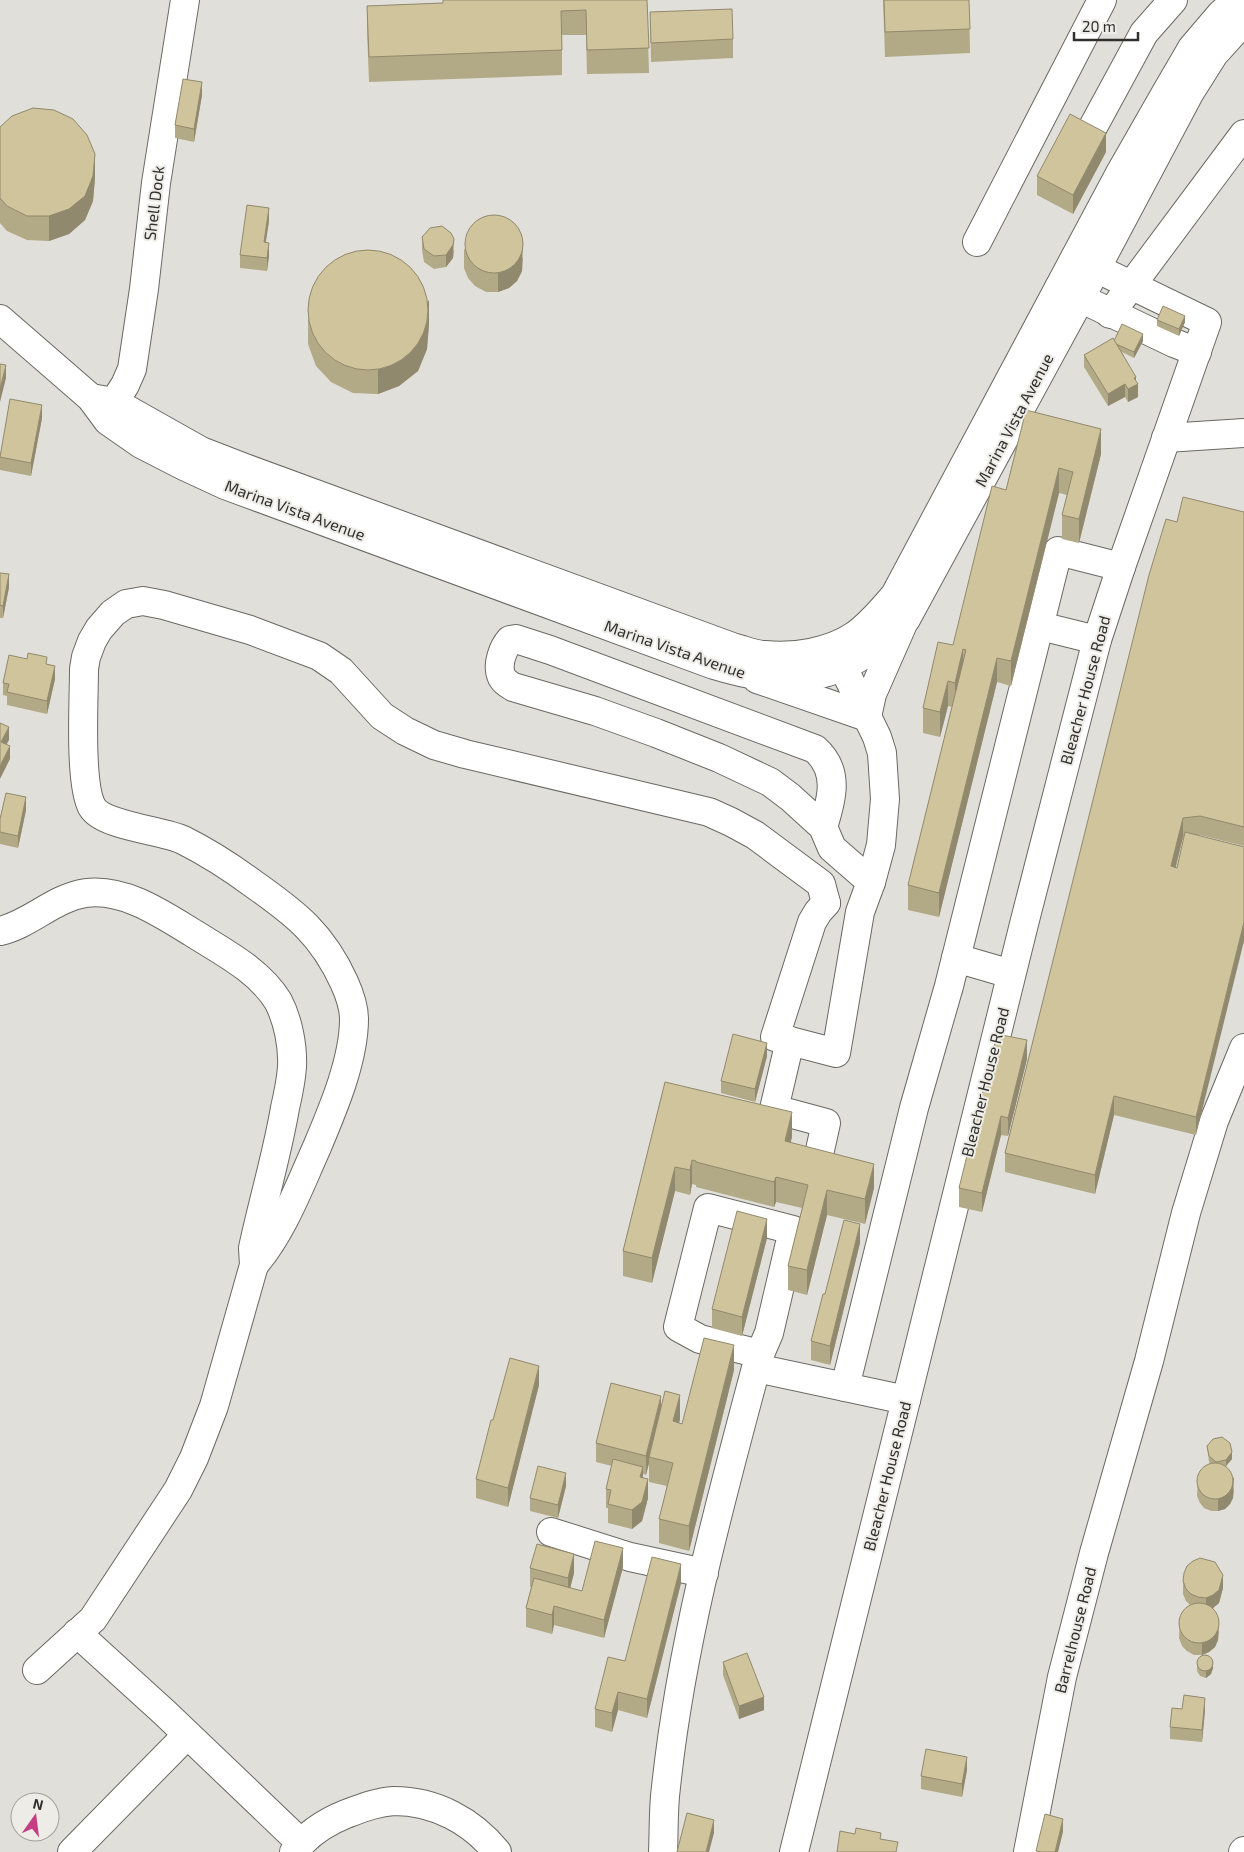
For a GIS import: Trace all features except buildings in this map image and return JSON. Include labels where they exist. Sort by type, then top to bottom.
[{"type":"main road","name":"Shell Dock","points":[[102,400],[125,385],[132,369],[144,289],[156,183],[185,0]]},
{"type":"main road","points":[[977,242],[1102,0]]},
{"type":"main road","points":[[1087,138],[1144,33],[1173,0]]},
{"type":"main road","name":"Marina Vista Avenue","points":[[1086,263],[1119,175],[1192,48],[1221,14],[1237,0]]},
{"type":"main road","name":"Marina Vista Avenue","points":[[102,400],[108,421],[141,444],[225,485],[742,674],[768,678],[785,678],[826,673],[855,635],[895,595],[1086,263],[1214,54],[1244,21]]},
{"type":"main road","points":[[1110,314],[1244,134]]},
{"type":"main road","points":[[1086,263],[1130,285]]},
{"type":"main road","name":"Bleacher House Road","points":[[794,1852],[906,1400],[984,966],[1089,638],[1099,561],[1166,438],[1207,322],[1130,285]]},
{"type":"main road","points":[[1069,294],[1174,344],[1197,352]]},
{"type":"main road","name":"Marina Vista Avenue","points":[[0,319],[102,400],[201,450],[245,468],[735,648],[764,655],[804,653],[839,657],[870,651],[892,633],[906,618],[1069,294]]},
{"type":"main road","points":[[1166,438],[1244,433]]},
{"type":"main road","points":[[845,1387],[914,1108],[984,966],[1058,551],[1099,561]]},
{"type":"main road","points":[[254,1264],[266,1250],[280,1226],[322,1135],[348,1061],[354,1017],[350,996],[338,969],[325,948],[294,913],[234,869],[205,851],[181,839],[100,816],[92,806],[88,794],[85,769],[84,669],[86,657],[99,629],[113,613],[126,604],[143,601],[164,604],[250,630],[318,656],[341,670],[382,716],[405,731],[434,745],[716,815],[756,836],[821,884],[826,903]]},
{"type":"main road","points":[[867,717],[872,694],[906,618]]},
{"type":"main road","points":[[1045,627],[1089,638]]},
{"type":"main road","points":[[824,827],[831,800],[832,783],[824,756],[815,749],[550,650],[516,639],[510,640],[504,647],[500,674],[513,687],[595,711],[719,758],[770,782],[824,827],[832,848],[871,882]]},
{"type":"main road","points":[[826,903],[812,922],[776,1037],[836,1053],[860,912],[871,882],[881,845],[885,799],[882,753],[877,737],[839,657]]},
{"type":"main road","points":[[742,674],[867,717]]},
{"type":"main road","points":[[0,932],[23,922],[65,898],[100,892],[116,895],[160,913],[239,962],[260,980],[277,1001],[286,1020],[292,1066],[281,1132],[253,1248],[254,1264],[227,1365],[194,1458],[178,1490],[93,1619],[37,1670]]},
{"type":"main road","points":[[826,903],[860,912]]},
{"type":"main road","points":[[790,1041],[774,1109],[826,1122],[820,1150]]},
{"type":"main road","name":"Barrelhouse Road","points":[[1028,1852],[1062,1677],[1094,1553],[1150,1361],[1189,1204],[1214,1122],[1244,1048]]},
{"type":"main road","points":[[708,1208],[793,1230],[769,1333],[760,1354],[700,1339],[678,1327],[708,1208]]},
{"type":"main road","points":[[663,1852],[665,1790],[688,1648],[704,1573],[756,1368],[906,1400]]},
{"type":"main road","points":[[551,1532],[630,1557],[704,1573]]},
{"type":"main road","points":[[77,1633],[187,1735],[298,1848],[318,1828],[340,1816],[368,1805],[393,1801],[417,1803],[466,1822],[487,1840],[497,1852]]},
{"type":"main road","points":[[72,1852],[187,1735]]}]
